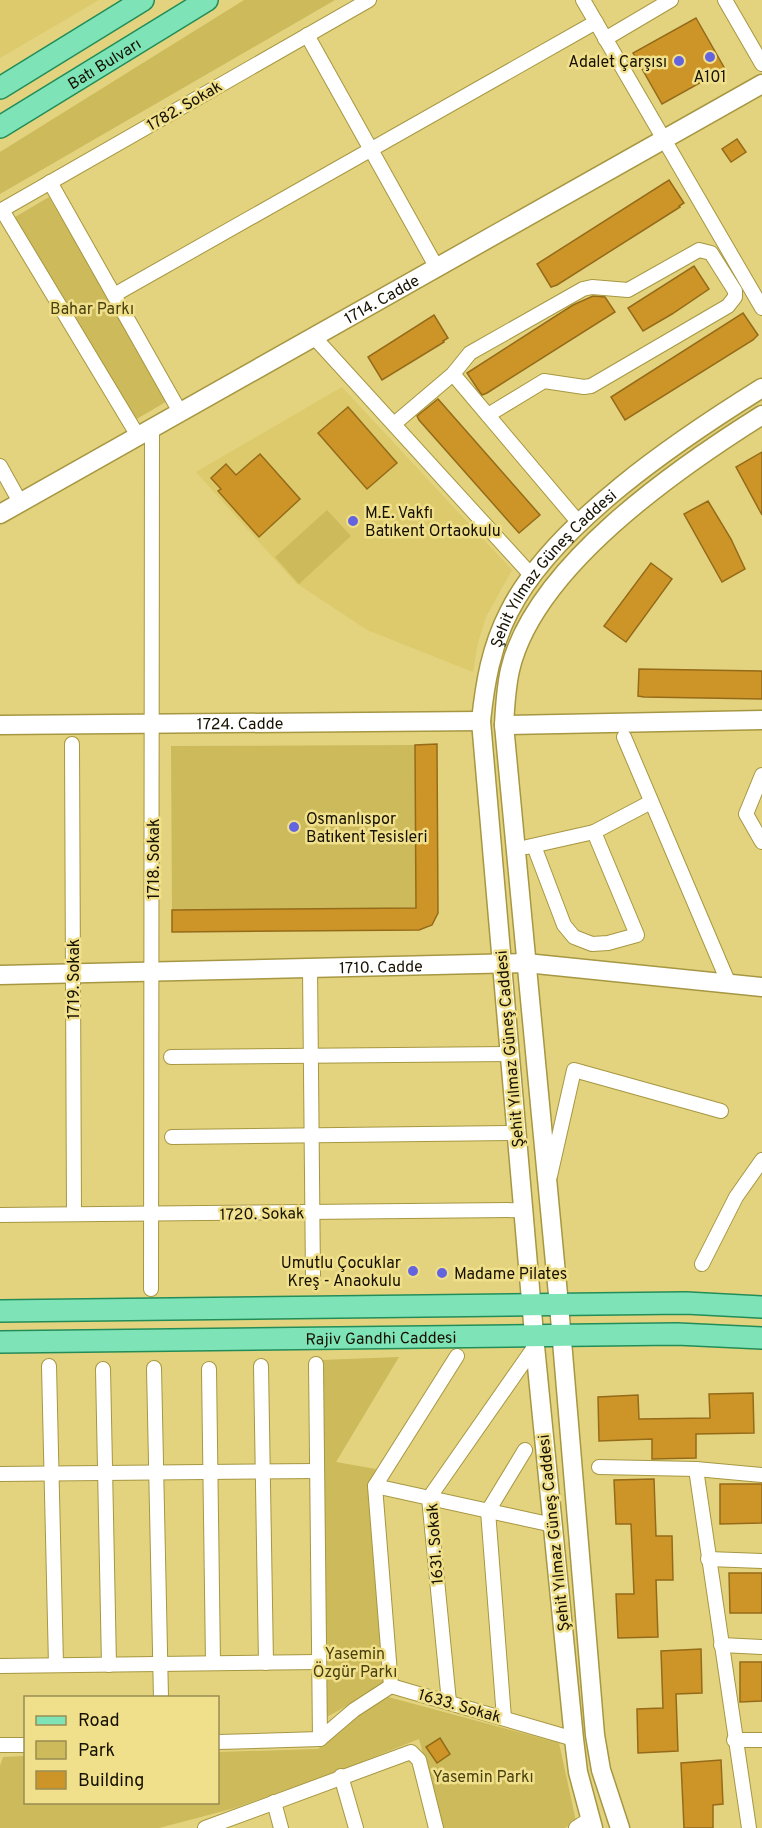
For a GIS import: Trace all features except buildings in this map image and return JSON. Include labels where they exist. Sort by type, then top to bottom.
[{"type":"main road","name":"Batı Bulvarı","points":[[0,88],[143,0]]},
{"type":"main road","name":"Batı Bulvarı","points":[[0,127],[207,0]]},
{"type":"main road","name":"1714. Cadde","points":[[0,514],[762,84]]},
{"type":"main road","name":"Şehit Yılmaz Güneş Caddesi","points":[[586,1825],[574,1739],[523,1210],[481,722],[486,678],[496,642],[509,611],[532,576],[579,523],[642,471],[724,411],[762,388]]},
{"type":"main road","name":"Şehit Yılmaz Güneş Caddesi","points":[[620,1828],[601,1770],[595,1736],[548,1187],[504,724],[510,669],[517,649],[529,623],[557,581],[589,546],[654,490],[762,415]]},
{"type":"main road","points":[[504,724],[762,720]]},
{"type":"main road","name":"1724. Cadde","points":[[0,725],[481,722]]},
{"type":"main road","name":"1710. Cadde","points":[[0,975],[526,963],[762,987]]},
{"type":"main road","name":"Rajiv Gandhi Caddesi","points":[[0,1311],[686,1303],[762,1307]]},
{"type":"main road","name":"Rajiv Gandhi Caddesi","points":[[0,1342],[535,1341],[561,1336],[677,1334],[762,1338]]},
{"type":"street","name":"1782. Sokak","points":[[1,211],[369,0]]},
{"type":"street","points":[[583,0],[762,308]]},
{"type":"street","points":[[606,39],[671,0]]},
{"type":"street","points":[[725,0],[762,64]]},
{"type":"street","points":[[114,295],[596,22]]},
{"type":"street","points":[[307,35],[437,268]]},
{"type":"street","points":[[50,182],[180,412]]},
{"type":"street","points":[[1,211],[145,432]]},
{"type":"street","points":[[394,424],[453,374],[470,353],[583,289],[592,287],[628,290],[699,250],[711,253],[735,291],[735,297],[728,306],[591,386],[544,381],[488,416]]},
{"type":"street","points":[[314,337],[532,576]]},
{"type":"street","points":[[453,374],[579,523]]},
{"type":"street","name":"1718. Sokak","points":[[145,432],[153,724],[151,1290]]},
{"type":"street","points":[[0,466],[20,502]]},
{"type":"street","points":[[624,737],[729,984]]},
{"type":"street","name":"1719. Sokak","points":[[72,744],[74,1214]]},
{"type":"street","points":[[762,775],[746,814],[762,842]]},
{"type":"street","points":[[516,848],[594,832],[651,802]]},
{"type":"street","points":[[534,846],[564,925],[574,937],[592,944],[608,943],[637,935],[594,832]]},
{"type":"street","points":[[310,968],[313,1278]]},
{"type":"street","points":[[171,1058],[510,1054]]},
{"type":"street","points":[[548,1187],[574,1070],[721,1111]]},
{"type":"street","points":[[172,1137],[517,1133]]},
{"type":"street","points":[[702,1264],[736,1197],[762,1160]]},
{"type":"street","name":"1720. Sokak","points":[[0,1215],[523,1210]]},
{"type":"street","name":"1631. Sokak","points":[[449,1702],[429,1498],[535,1341]]},
{"type":"street","points":[[219,1742],[320,1739],[354,1710],[391,1686],[375,1486],[457,1356]]},
{"type":"street","points":[[315,1364],[320,1739]]},
{"type":"street","points":[[49,1366],[56,1665]]},
{"type":"street","points":[[261,1366],[266,1663]]},
{"type":"street","points":[[154,1368],[161,1696]]},
{"type":"street","points":[[209,1369],[213,1663]]},
{"type":"street","points":[[103,1370],[109,1665]]},
{"type":"street","points":[[504,1718],[488,1511],[525,1450]]},
{"type":"street","points":[[599,1467],[696,1468],[762,1475]]},
{"type":"street","points":[[696,1468],[749,1828]]},
{"type":"street","points":[[0,1474],[317,1471]]},
{"type":"street","points":[[375,1486],[553,1525]]},
{"type":"street","points":[[708,1558],[762,1561]]},
{"type":"street","points":[[721,1645],[762,1647]]},
{"type":"street","points":[[0,1666],[319,1662]]},
{"type":"street","name":"1633. Sokak","points":[[391,1686],[574,1739]]},
{"type":"street","points":[[735,1740],[762,1740]]},
{"type":"street","points":[[0,1745],[24,1745]]},
{"type":"street","points":[[205,1828],[407,1752],[414,1753],[419,1760],[436,1828]]},
{"type":"street","points":[[341,1776],[356,1828]]},
{"type":"street","points":[[274,1802],[281,1828]]},
{"type":"shaded area","points":[[0,0],[99,0],[0,58]]},
{"type":"shaded area","name":"M.E. Vakfı Batıkent Ortaokulu","points":[[342,387],[512,570],[486,617],[478,642],[473,672],[367,630],[296,583],[196,472]]},
{"type":"green space","points":[[244,0],[335,0],[0,194],[0,152]]},
{"type":"green space","name":"Bahar Parkı","points":[[49,197],[169,400],[135,420],[15,217]]},
{"type":"green space","points":[[327,510],[351,536],[299,584],[275,557]]},
{"type":"green space","name":"Osmanlıspor Batıkent Tesisleri","points":[[415,745],[416,908],[172,910],[171,746]]},
{"type":"green space","name":"Yasemin Özgür Parkı","points":[[399,1357],[336,1462],[376,1469],[369,1490],[388,1683],[325,1718],[321,1360]]},
{"type":"green space","name":"Yasemin Parkı","points":[[388,1697],[559,1743],[576,1821],[565,1828],[443,1828],[419,1739],[235,1808],[159,1828],[0,1828],[0,1766],[3,1757],[24,1756],[24,1804],[219,1804],[219,1752],[318,1749],[358,1716]]},
{"type":"place","name":"A101","points":[[710,57]]},
{"type":"place","name":"Adalet Çarşısı","points":[[679,61]]},
{"type":"place","name":"M.E. Vakfı Batıkent Ortaokulu","points":[[353,521]]},
{"type":"place","name":"Osmanlıspor Batıkent Tesisleri","points":[[294,827]]},
{"type":"place","name":"Umutlu Çocuklar Kreş - Anaokulu","points":[[413,1271]]},
{"type":"place","name":"Madame Pilates","points":[[442,1273]]}]
